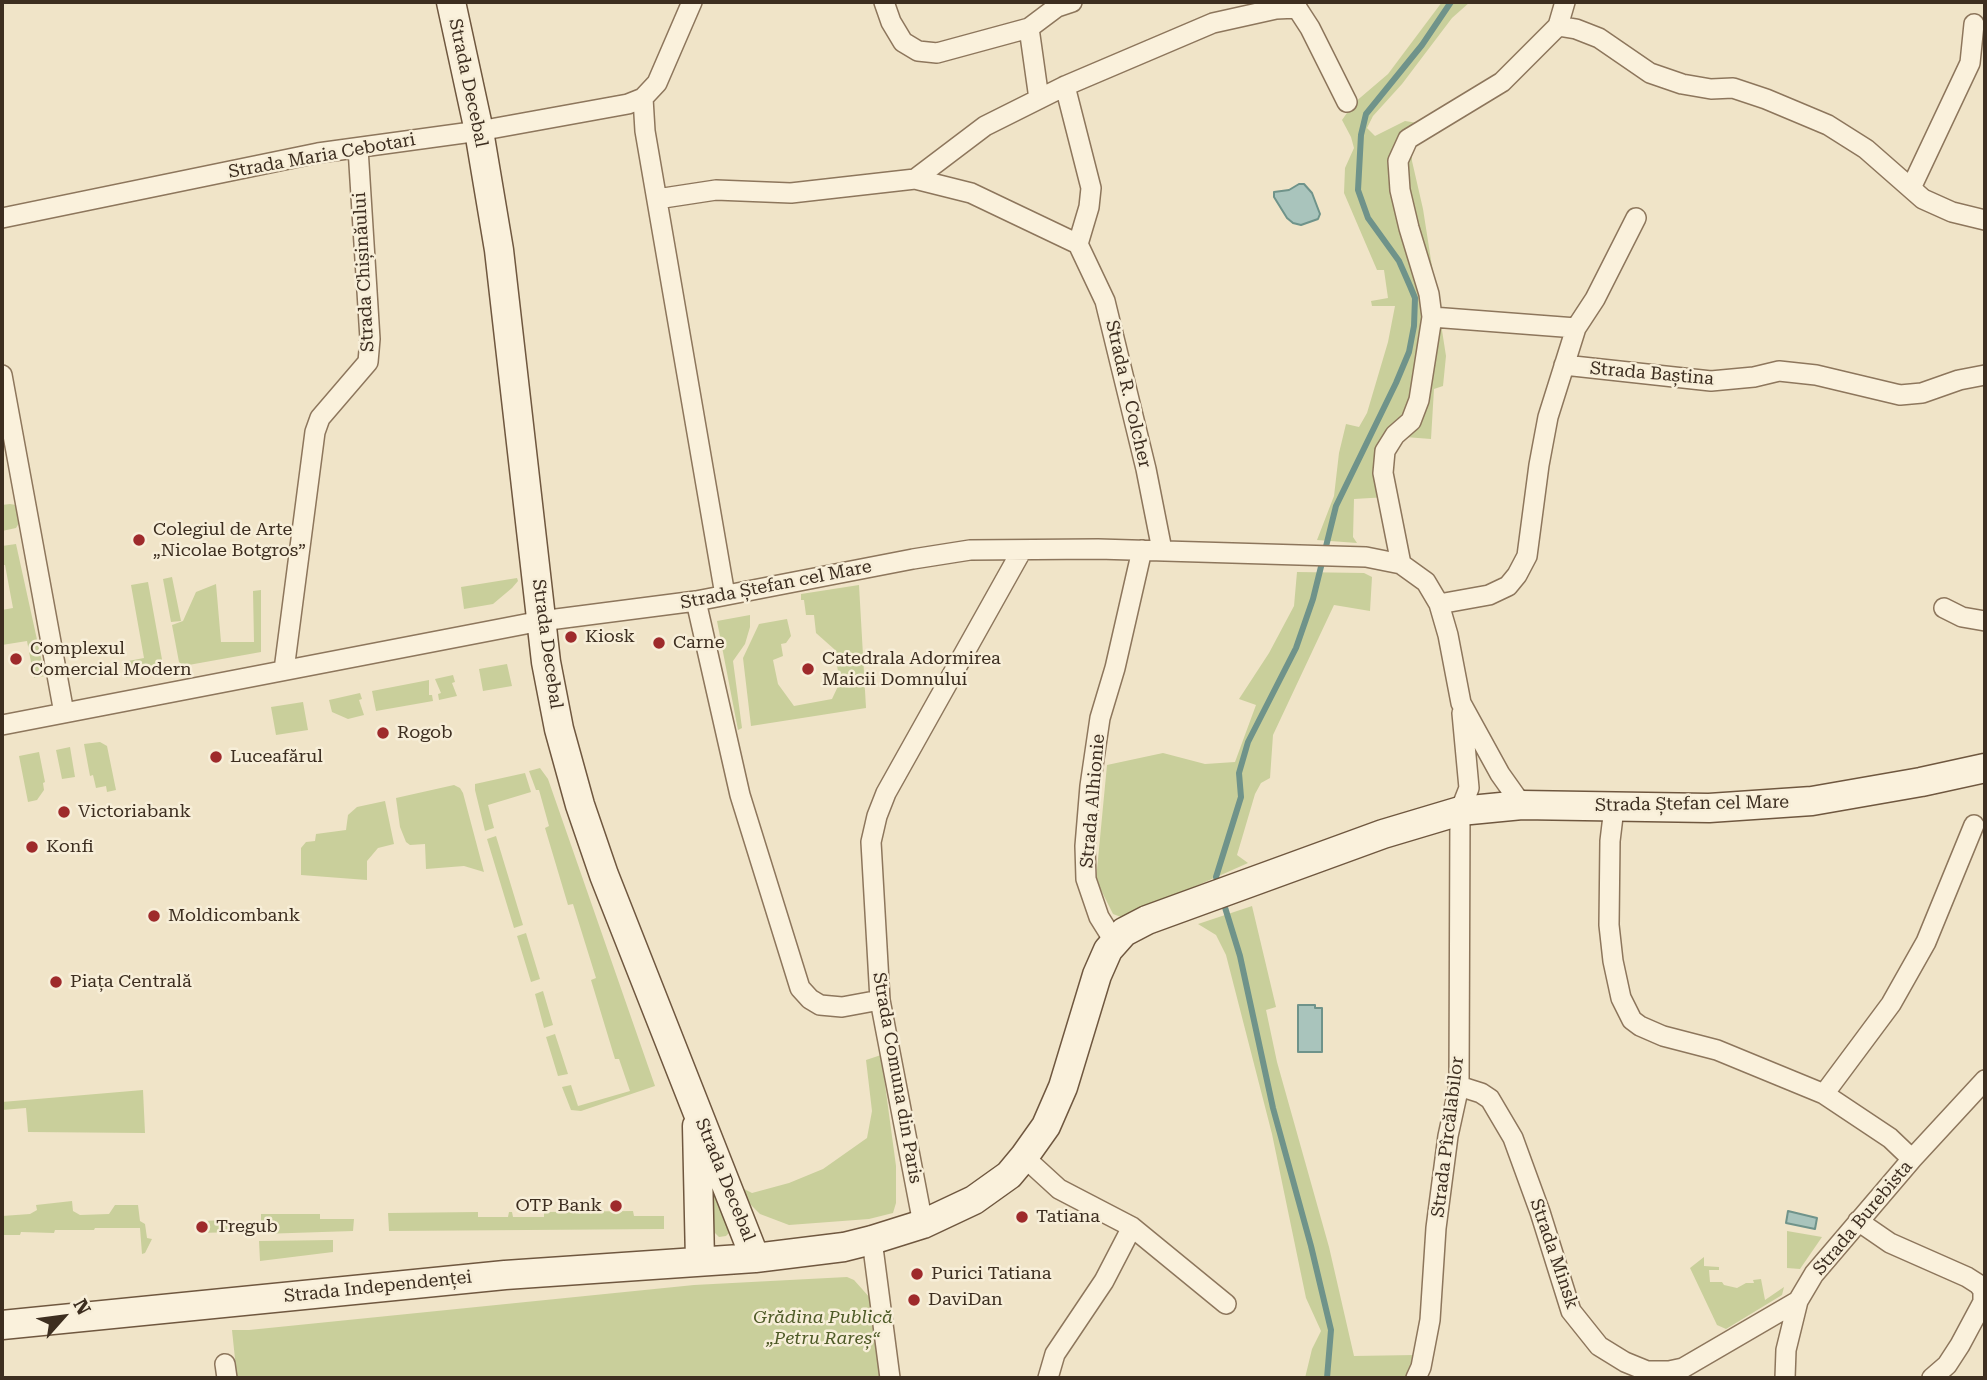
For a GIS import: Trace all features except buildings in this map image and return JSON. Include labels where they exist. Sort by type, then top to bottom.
[{"type":"main road","name":"Strada Decebal","points":[[451,2],[480,131],[499,250],[541,621],[557,718],[584,817],[604,875],[755,1258]]},
{"type":"main road","name":"Strada Ștefan cel Mare","points":[[1114,941],[1124,932],[1147,920],[1383,834],[1460,811],[1522,805],[1709,808],[1812,801],[1935,780],[1985,768]]},
{"type":"main road","points":[[755,1258],[844,1247],[872,1240],[923,1224],[993,1188],[1024,1157],[1046,1126],[1063,1087],[1097,975],[1114,941]]},
{"type":"main road","points":[[697,1109],[700,1261]]},
{"type":"main road","name":"Strada Independenței","points":[[2,1325],[505,1275],[755,1258]]},
{"type":"street","points":[[692,2],[657,83],[643,98],[645,131],[725,595]]},
{"type":"street","points":[[884,2],[891,22],[903,42],[918,51],[937,53],[1028,28],[1062,3]]},
{"type":"street","points":[[1401,564],[1383,472],[1385,451],[1395,435],[1411,421],[1419,400],[1432,317],[1429,294],[1400,190],[1398,161],[1408,139],[1502,82],[1558,26],[1564,2]]},
{"type":"street","points":[[915,179],[985,126],[1065,86],[1213,23],[1296,5],[1347,102]]},
{"type":"street","points":[[1911,188],[1970,63],[1974,24]]},
{"type":"street","points":[[1558,26],[1576,29],[1599,38],[1650,73],[1682,84],[1711,89],[1733,88],[1828,125],[1866,149],[1923,199],[1952,212],[1985,220]]},
{"type":"street","points":[[1028,28],[1039,99]]},
{"type":"street","points":[[657,199],[716,190],[791,193],[915,179],[971,193],[1077,244],[1089,207],[1091,188],[1065,86]]},
{"type":"street","name":"Strada Maria Cebotari","points":[[2,218],[318,153],[480,131],[628,104],[643,98]]},
{"type":"street","name":"Strada Chișinăului","points":[[284,670],[315,432],[320,418],[368,362],[370,339],[358,148]]},
{"type":"street","name":"Strada Baștina","points":[[1439,604],[1489,595],[1508,586],[1527,556],[1548,417],[1564,365],[1576,328],[1595,299],[1636,218]]},
{"type":"street","name":"Strada R. Colcher","points":[[1077,244],[1105,301],[1146,469],[1152,550]]},
{"type":"street","points":[[1432,317],[1576,328]]},
{"type":"street","name":"Strada Baștina","points":[[1564,365],[1711,381],[1754,377],[1779,371],[1816,375],[1900,395],[1922,393],[1959,380],[1985,375]]},
{"type":"street","points":[[2,374],[64,713]]},
{"type":"street","name":"Strada Ștefan cel Mare","points":[[2,725],[541,621],[696,601],[970,550],[1152,550],[1366,556],[1401,564],[1426,582],[1439,604],[1461,703],[1469,788],[1460,811]]},
{"type":"street","name":"Strada Comuna din Paris","points":[[923,1224],[880,1000],[871,857],[877,816],[899,769],[1022,550]]},
{"type":"street","name":"Strada Alhionie","points":[[1114,941],[1107,933],[1093,902],[1086,879],[1085,846],[1090,786],[1100,718],[1152,550]]},
{"type":"street","points":[[696,601],[740,795],[800,988],[820,1005],[842,1007],[880,1000]]},
{"type":"street","points":[[1944,608],[1962,617],[1985,621]]},
{"type":"street","name":"Strada Ștefan cel Mare","points":[[1461,703],[1500,774],[1522,805]]},
{"type":"street","points":[[1614,808],[1610,841],[1609,925],[1621,998],[1632,1020],[1663,1036],[1717,1050],[1824,1094],[1890,1138],[1912,1159]]},
{"type":"street","name":"Strada Pîrcălabilor","points":[[1416,1378],[1421,1367],[1430,1320],[1438,1215],[1448,1136],[1459,1086],[1460,811]]},
{"type":"street","points":[[1824,1094],[1891,1004],[1926,942],[1974,825]]},
{"type":"street","name":"Strada Burebista","points":[[1785,1378],[1786,1350],[1798,1301],[1814,1274],[1912,1159],[1985,1080]]},
{"type":"street","name":"Strada Minsk","points":[[1459,1086],[1482,1093],[1490,1099],[1513,1138],[1541,1212],[1571,1311],[1599,1346],[1625,1362],[1647,1371],[1682,1373],[1798,1301]]},
{"type":"street","points":[[1024,1157],[1059,1189],[1132,1227],[1226,1304]]},
{"type":"street","points":[[1858,1222],[1890,1243],[1967,1277],[1983,1290],[1983,1302],[1961,1345],[1947,1365],[1932,1378]]},
{"type":"street","points":[[1048,1378],[1055,1354],[1104,1281],[1132,1227]]},
{"type":"street","points":[[872,1240],[890,1378]]},
{"type":"green space","points":[[1442,2],[1470,2],[1452,18],[1402,84],[1373,116],[1367,128],[1375,136],[1405,121],[1418,123],[1412,147],[1412,161],[1423,209],[1446,356],[1443,386],[1434,389],[1431,439],[1405,437],[1393,448],[1388,497],[1354,499],[1353,537],[1357,543],[1317,540],[1334,496],[1339,453],[1346,424],[1359,427],[1367,413],[1388,342],[1395,306],[1372,306],[1371,301],[1388,298],[1384,270],[1377,270],[1344,193],[1345,168],[1354,148],[1342,120],[1354,103],[1388,74]]},
{"type":"green space","points":[[2,505],[16,505],[22,518],[16,528],[2,531]]},
{"type":"green space","points":[[16,544],[45,676],[34,678],[27,641],[2,645],[2,610],[13,608],[5,565],[2,565],[2,546]]},
{"type":"green space","points":[[1297,572],[1364,573],[1372,577],[1370,611],[1334,605],[1273,735],[1270,778],[1261,783],[1255,794],[1237,855],[1248,863],[1121,917],[1113,914],[1096,880],[1107,765],[1163,753],[1205,764],[1235,762],[1256,705],[1239,699],[1269,653],[1294,606]]},
{"type":"green space","points":[[172,577],[181,621],[171,622],[163,579]]},
{"type":"green space","points":[[517,578],[518,581],[512,588],[493,604],[464,609],[461,587]]},
{"type":"green space","points":[[148,582],[163,665],[160,672],[126,678],[123,662],[144,658],[131,585]]},
{"type":"green space","points":[[216,584],[221,642],[254,642],[253,591],[261,590],[261,652],[183,666],[179,662],[172,625],[183,621],[196,592]]},
{"type":"green space","points":[[859,585],[866,708],[751,726],[743,658],[759,624],[787,619],[791,636],[786,643],[781,644],[783,656],[773,660],[778,684],[794,706],[832,699],[840,682],[834,649],[816,633],[814,615],[806,615],[801,594]]},
{"type":"green space","points":[[750,615],[745,644],[733,661],[742,728],[738,730],[717,621]]},
{"type":"green space","points":[[507,664],[512,686],[483,691],[479,669]]},
{"type":"green space","points":[[453,675],[455,682],[452,683],[457,696],[439,700],[438,694],[441,693],[435,679]]},
{"type":"green space","points":[[429,680],[429,695],[432,695],[433,701],[376,711],[372,691]]},
{"type":"green space","points":[[360,693],[362,699],[359,700],[364,715],[348,719],[332,712],[329,700]]},
{"type":"green space","points":[[303,702],[308,730],[276,735],[271,707]]},
{"type":"green space","points":[[100,742],[107,746],[116,790],[107,792],[106,786],[96,788],[93,775],[90,776],[84,744]]},
{"type":"green space","points":[[70,747],[75,777],[62,779],[56,750]]},
{"type":"green space","points":[[39,752],[44,790],[37,800],[28,802],[19,756]]},
{"type":"green space","points":[[540,768],[548,779],[655,1086],[581,1111],[571,1110],[562,1087],[571,1085],[578,1106],[630,1091],[619,1059],[615,1059],[591,980],[596,978],[573,904],[568,905],[545,828],[549,826],[539,790],[536,790],[529,771]]},
{"type":"green space","points":[[525,773],[531,792],[488,805],[494,828],[485,831],[475,784]]},
{"type":"green space","points":[[454,785],[463,793],[484,872],[464,866],[426,869],[425,844],[410,845],[400,827],[396,798]]},
{"type":"green space","points":[[385,801],[394,844],[378,848],[367,861],[367,880],[301,875],[301,848],[306,842],[315,841],[316,834],[346,830],[348,815],[357,807]]},
{"type":"green space","points":[[496,836],[523,925],[514,928],[487,839]]},
{"type":"green space","points":[[1252,906],[1276,1007],[1266,1010],[1277,1062],[1329,1247],[1354,1356],[1415,1355],[1410,1378],[1305,1378],[1312,1349],[1321,1331],[1306,1298],[1272,1134],[1226,955],[1216,935],[1198,924]]},
{"type":"green space","points":[[526,933],[540,979],[531,982],[517,936]]},
{"type":"green space","points":[[543,991],[553,1025],[544,1028],[535,994]]},
{"type":"green space","points":[[555,1034],[568,1074],[558,1076],[546,1037]]},
{"type":"green space","points":[[881,1055],[896,1166],[896,1203],[893,1213],[869,1219],[789,1225],[760,1214],[749,1203],[732,1175],[736,1175],[744,1189],[752,1193],[789,1183],[823,1169],[867,1138],[872,1111],[866,1060]]},
{"type":"green space","points":[[143,1090],[145,1133],[28,1132],[26,1108],[2,1110],[2,1102]]},
{"type":"green space","points":[[709,1162],[730,1232],[726,1236],[719,1237],[713,1231]]},
{"type":"green space","points":[[72,1201],[73,1211],[80,1215],[109,1214],[115,1205],[138,1205],[140,1221],[145,1224],[147,1238],[152,1239],[145,1253],[142,1254],[140,1228],[55,1230],[54,1233],[21,1232],[20,1235],[2,1235],[2,1216],[30,1214],[37,1210],[36,1205]]},
{"type":"green space","points":[[633,1211],[634,1216],[664,1216],[664,1229],[389,1231],[388,1213],[478,1212],[478,1217],[508,1217],[509,1212],[512,1212],[513,1217],[544,1217],[544,1212]]},
{"type":"green space","points":[[261,1214],[320,1214],[320,1219],[354,1219],[353,1231],[261,1234]]},
{"type":"green space","points":[[200,1221],[232,1222],[233,1232],[200,1233]]},
{"type":"green space","points":[[1787,1231],[1822,1237],[1800,1269],[1787,1268]]},
{"type":"green space","points":[[333,1240],[333,1252],[260,1261],[259,1241]]},
{"type":"green space","points":[[1704,1257],[1704,1266],[1719,1267],[1719,1270],[1709,1270],[1710,1282],[1722,1282],[1737,1288],[1761,1279],[1765,1300],[1784,1287],[1782,1295],[1726,1329],[1717,1325],[1690,1268]]},
{"type":"green space","name":"Grădina Publică „Petru Rareș“","points":[[847,1277],[854,1280],[871,1299],[881,1378],[237,1378],[232,1330],[694,1285]]},
{"type":"water","points":[[1304,184],[1312,193],[1320,214],[1318,219],[1301,225],[1287,218],[1274,197],[1274,192],[1289,190]]},
{"type":"water","points":[[1298,1005],[1315,1005],[1315,1008],[1322,1008],[1322,1052],[1298,1052]]},
{"type":"water","points":[[1788,1211],[1817,1218],[1815,1229],[1786,1223]]},
{"type":"waterway","points":[[1219,888],[1216,877],[1241,797],[1239,773],[1248,742],[1296,648],[1313,599],[1336,506],[1396,383],[1409,352],[1414,326],[1415,298],[1399,261],[1368,218],[1358,190],[1361,135],[1366,114],[1422,45],[1451,2]]},
{"type":"waterway","points":[[1223,901],[1240,956],[1273,1108],[1331,1330],[1327,1378]]},
{"type":"place","name":"Colegiul de Arte „Nicolae Botgros”","points":[[139,540]]},
{"type":"place","name":"Kiosk","points":[[571,637]]},
{"type":"place","name":"Carne","points":[[659,643]]},
{"type":"place","name":"Complexul Comercial Modern","points":[[16,659]]},
{"type":"place","name":"Catedrala Adormirea Maicii Domnului","points":[[808,669]]},
{"type":"place","name":"Rogob","points":[[383,733]]},
{"type":"place","name":"Luceafărul","points":[[216,757]]},
{"type":"place","name":"Victoriabank","points":[[64,812]]},
{"type":"place","name":"Konfi","points":[[32,847]]},
{"type":"place","name":"Moldicombank","points":[[154,916]]},
{"type":"place","name":"Piața Centrală","points":[[56,982]]},
{"type":"place","name":"OTP Bank","points":[[616,1206]]},
{"type":"place","name":"Tatiana","points":[[1022,1217]]},
{"type":"place","name":"Tregub","points":[[202,1227]]},
{"type":"place","name":"Purici Tatiana","points":[[917,1274]]},
{"type":"place","name":"DaviDan","points":[[914,1300]]}]
